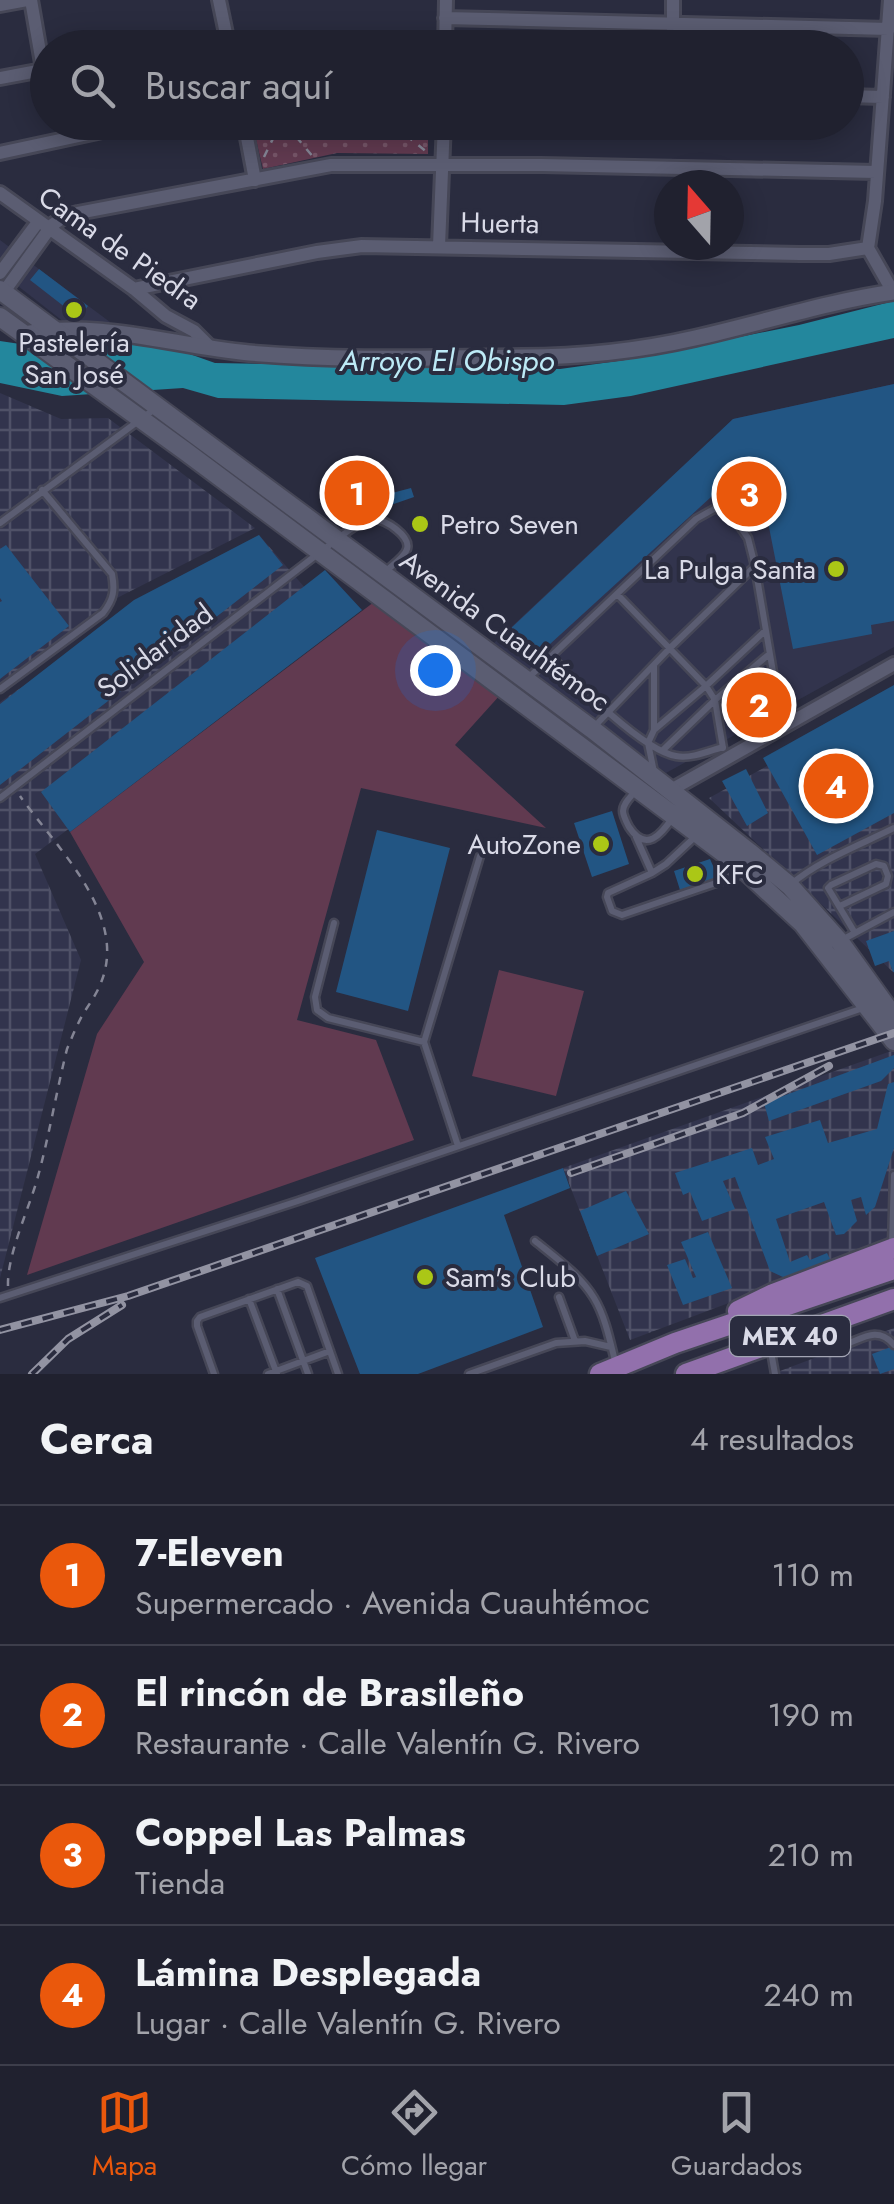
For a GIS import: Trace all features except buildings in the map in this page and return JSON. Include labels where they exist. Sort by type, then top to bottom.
[{"type":"main road","name":"Avenida Cuauhtémoc","points":[[2,292],[663,784],[840,942],[891,1026]]},
{"type":"main road","name":"Avenida Cuauhtémoc","points":[[0,317],[747,872],[783,892]]},
{"type":"main road","points":[[622,777],[657,791],[663,784],[698,834]]},
{"type":"main road","name":"Avenida Cuauhtémoc","points":[[840,942],[867,1006],[891,1026]]},
{"type":"main road","points":[[674,1343],[774,1294],[893,1249]]},
{"type":"main road","name":"MEX 40","points":[[609,1362],[894,1269]]},
{"type":"main road","name":"MEX 40","points":[[686,1374],[894,1298]]},
{"type":"street","points":[[0,5],[29,0],[36,30]]},
{"type":"street","points":[[220,0],[226,30]]},
{"type":"street","points":[[445,30],[446,0]]},
{"type":"street","points":[[673,0],[673,30]]},
{"type":"street","points":[[29,338],[58,333],[192,337],[209,346],[296,356],[566,356],[696,338],[841,300],[893,292],[868,248],[890,0]]},
{"type":"street","points":[[445,18],[889,28]]},
{"type":"street","points":[[0,78],[30,72]]},
{"type":"street","points":[[864,96],[884,97]]},
{"type":"street","points":[[0,153],[60,140]]},
{"type":"street","points":[[248,140],[256,180]]},
{"type":"street","points":[[439,246],[443,140]]},
{"type":"street","points":[[0,273],[44,225],[78,213],[330,165],[876,172]]},
{"type":"street","name":"Cama de Piedra","points":[[0,193],[134,289],[192,337]]},
{"type":"street","points":[[2,292],[44,225]]},
{"type":"street","name":"Huerta","points":[[134,289],[362,246],[800,254],[868,248]]},
{"type":"street","points":[[663,784],[782,726],[894,664]]},
{"type":"lane","points":[[0,522],[152,404]]},
{"type":"lane","points":[[0,689],[103,612],[113,600],[112,574],[42,490]]},
{"type":"lane","points":[[526,680],[696,519],[714,509],[724,509],[748,538],[782,726]]},
{"type":"lane","name":"Solidaridad","points":[[0,798],[319,553],[368,520],[382,521],[406,538],[407,551],[382,575]]},
{"type":"lane","points":[[592,729],[755,566]]},
{"type":"lane","points":[[552,658],[608,712],[661,752],[681,757],[724,753],[715,700],[706,686],[618,594]]},
{"type":"lane","points":[[654,730],[765,630]]},
{"type":"lane","points":[[661,752],[768,655]]},
{"type":"lane","points":[[654,664],[654,730],[648,743],[663,784]]},
{"type":"lane","points":[[637,789],[624,806],[624,818],[652,873]]},
{"type":"lane","points":[[636,836],[652,840],[674,816]]},
{"type":"lane","points":[[783,892],[799,877],[894,828]]},
{"type":"lane","points":[[698,834],[652,873],[608,893],[612,911],[622,915],[747,872]]},
{"type":"lane","points":[[458,1146],[424,1042],[480,856]]},
{"type":"lane","points":[[840,906],[886,884],[884,866],[876,864],[828,888],[840,906],[840,942],[894,912]]},
{"type":"lane","points":[[334,923],[315,996],[317,1010],[328,1018],[424,1042]]},
{"type":"lane","points":[[4,1296],[867,1006]]},
{"type":"lane","points":[[893,1249],[894,1175]]},
{"type":"lane","points":[[536,1241],[594,1297],[609,1362]]},
{"type":"lane","points":[[214,1374],[196,1326],[200,1317],[298,1282],[307,1286],[338,1374]]},
{"type":"lane","points":[[277,1289],[308,1374]]},
{"type":"lane","points":[[558,1297],[574,1341]]},
{"type":"lane","points":[[249,1299],[274,1373],[330,1351]]},
{"type":"lane","points":[[814,1328],[828,1347],[876,1334],[887,1336],[894,1345]]},
{"type":"lane","points":[[468,1374],[556,1343],[574,1341],[609,1362]]},
{"type":"lane","points":[[770,1344],[775,1374]]},
{"type":"path","points":[[256,180],[272,140]]},
{"type":"path","points":[[299,140],[313,156],[316,168]]},
{"type":"path","points":[[412,140],[442,164]]},
{"type":"path","points":[[4,1296],[67,1050],[102,981],[107,954],[106,936],[90,894],[14,787]]},
{"type":"shaded area","points":[[256,140],[428,140],[428,154],[337,153],[263,169]]},
{"type":"shaded area","points":[[0,240],[110,322],[64,322],[0,272]]},
{"type":"shaded area","points":[[894,384],[894,647],[666,773],[494,643],[733,419]]},
{"type":"shaded area","points":[[0,393],[61,419],[108,418],[255,528],[113,600],[0,684]]},
{"type":"shaded area","points":[[259,535],[339,627],[35,854],[81,960],[0,1278],[0,702],[129,614]]},
{"type":"shaded area","points":[[374,602],[501,694],[455,745],[546,828],[361,788],[297,1020],[376,1040],[414,1140],[27,1275],[97,1034],[144,962],[70,832]]},
{"type":"shaded area","points":[[894,696],[894,973],[709,798]]},
{"type":"shaded area","points":[[499,970],[584,991],[556,1096],[472,1076]]},
{"type":"shaded area","points":[[894,1050],[894,1241],[630,1340],[563,1168]]},
{"type":"shaded area","points":[[894,1328],[894,1374],[772,1374]]},
{"type":"water","points":[[894,301],[894,338],[631,396],[564,405],[218,398],[183,388],[62,396],[0,383],[0,341],[47,348],[101,340],[184,352],[215,363],[560,369],[799,325]]},
{"type":"railway","points":[[0,1330],[128,1296],[894,1033]]},
{"type":"railway","points":[[571,1173],[743,1113],[829,1066]]},
{"type":"railway","points":[[32,1374],[68,1339],[122,1305]]},
{"type":"place","name":"Pastelería San José","points":[[74,310]]},
{"type":"place","name":"7-Eleven","points":[[357,493]]},
{"type":"place","name":"Coppel Las Palmas","points":[[749,494]]},
{"type":"place","name":"Petro Seven","points":[[420,524]]},
{"type":"place","name":"La Pulga Santa","points":[[836,569]]},
{"type":"place","name":"El rincón de Brasileño","points":[[759,705]]},
{"type":"place","name":"Lámina Desplegada","points":[[836,786]]},
{"type":"place","name":"AutoZone","points":[[601,844]]},
{"type":"place","name":"KFC","points":[[695,874]]},
{"type":"place","name":"Sam's Club","points":[[425,1277]]},
{"type":"water label","name":"Arroyo El Obispo","points":[[447,360]]}]
